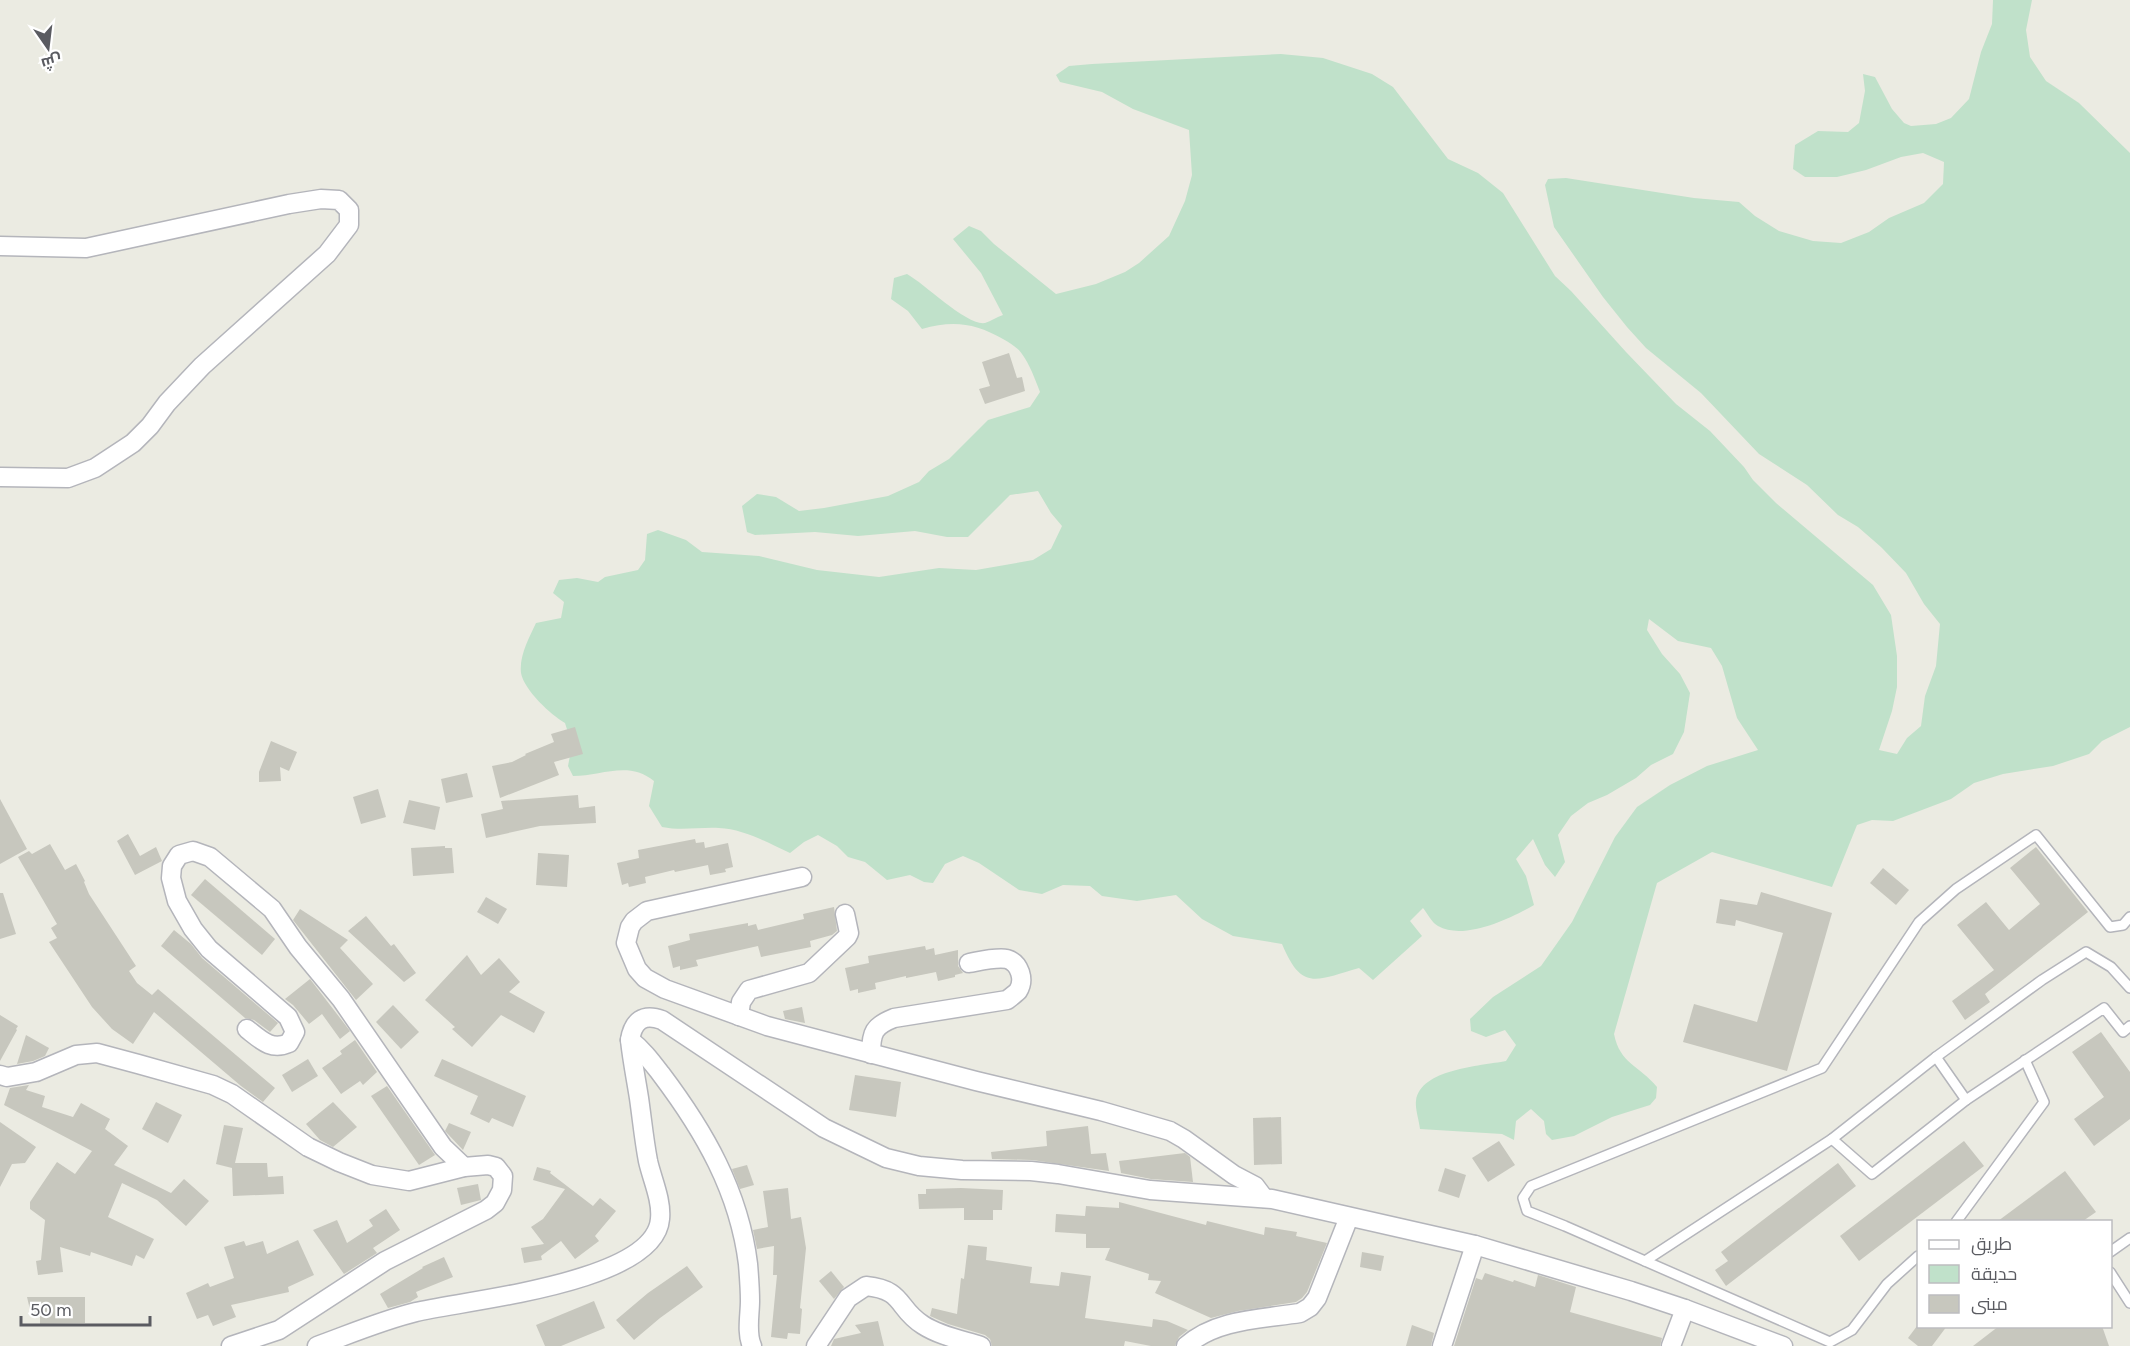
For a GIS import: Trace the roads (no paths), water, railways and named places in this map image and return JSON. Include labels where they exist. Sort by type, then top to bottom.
[{"type":"street","points":[[0,246],[86,248],[289,204],[321,200],[339,200],[345,205],[350,216],[349,225],[344,234],[327,254],[211,358],[166,403],[150,426],[116,455],[94,468],[68,478],[0,477]]},
{"type":"street","points":[[247,1029],[263,1042],[274,1047],[289,1043],[295,1032],[288,1017],[204,944],[185,918],[177,902],[171,878],[174,861],[183,853],[198,851],[210,857],[272,909],[298,947],[341,999],[443,1147],[464,1167]]},
{"type":"street","points":[[802,877],[647,911],[630,927],[626,943],[632,961],[645,978],[665,989],[767,1026],[1170,1131],[1184,1138],[1234,1175],[1256,1186],[1264,1198]]},
{"type":"street","points":[[739,1016],[741,1002],[749,990],[804,976],[816,968],[847,937],[849,933],[844,914]]},
{"type":"street","points":[[871,1054],[871,1040],[874,1032],[879,1025],[894,1018],[1007,1000],[1017,992],[1021,977],[1012,961],[1005,958],[969,963]]},
{"type":"street","points":[[317,1346],[417,1312],[529,1293],[556,1286],[623,1261],[648,1244],[658,1228],[660,1210],[648,1160],[630,1040],[639,1019],[654,1017],[662,1020],[824,1128],[886,1158],[919,1166],[1049,1173],[1150,1190],[1264,1198],[1475,1245],[1684,1309],[1753,1340],[1783,1346]]},
{"type":"street","points":[[630,1040],[648,1056],[680,1098],[710,1146],[730,1189],[747,1256],[752,1346]]},
{"type":"street","points":[[0,1075],[7,1077],[36,1072],[76,1056],[97,1053],[213,1086],[232,1094],[308,1147],[372,1175],[408,1181],[464,1167],[488,1165],[500,1171],[504,1184],[500,1197],[495,1203],[385,1262],[279,1330],[231,1346]]},
{"type":"street","points":[[1186,1346],[1199,1335],[1219,1326],[1300,1313],[1310,1307],[1317,1298],[1349,1217]]},
{"type":"street","points":[[1442,1346],[1475,1245]]},
{"type":"street","points":[[816,1346],[848,1298],[866,1286],[892,1292],[921,1324],[936,1332],[981,1346]]},
{"type":"street","points":[[1671,1346],[1684,1309]]},
{"type":"lane","points":[[1917,1257],[1887,1284],[1852,1330],[1830,1342],[1527,1211],[1523,1198],[1531,1186],[1822,1068],[1918,922],[1956,889],[2036,835],[2110,927],[2123,925],[2130,917]]},
{"type":"lane","points":[[1645,1261],[1832,1139],[1936,1057],[2042,980],[2086,952],[2111,967],[2130,988]]},
{"type":"lane","points":[[1832,1139],[1872,1174],[1966,1100],[2104,1008],[2123,1032],[2130,1026]]},
{"type":"lane","points":[[1936,1057],[1966,1100]]},
{"type":"lane","points":[[1957,1220],[2044,1102],[2025,1060]]},
{"type":"lane","points":[[2112,1251],[2130,1238]]},
{"type":"lane","points":[[2112,1275],[2130,1303]]}]
